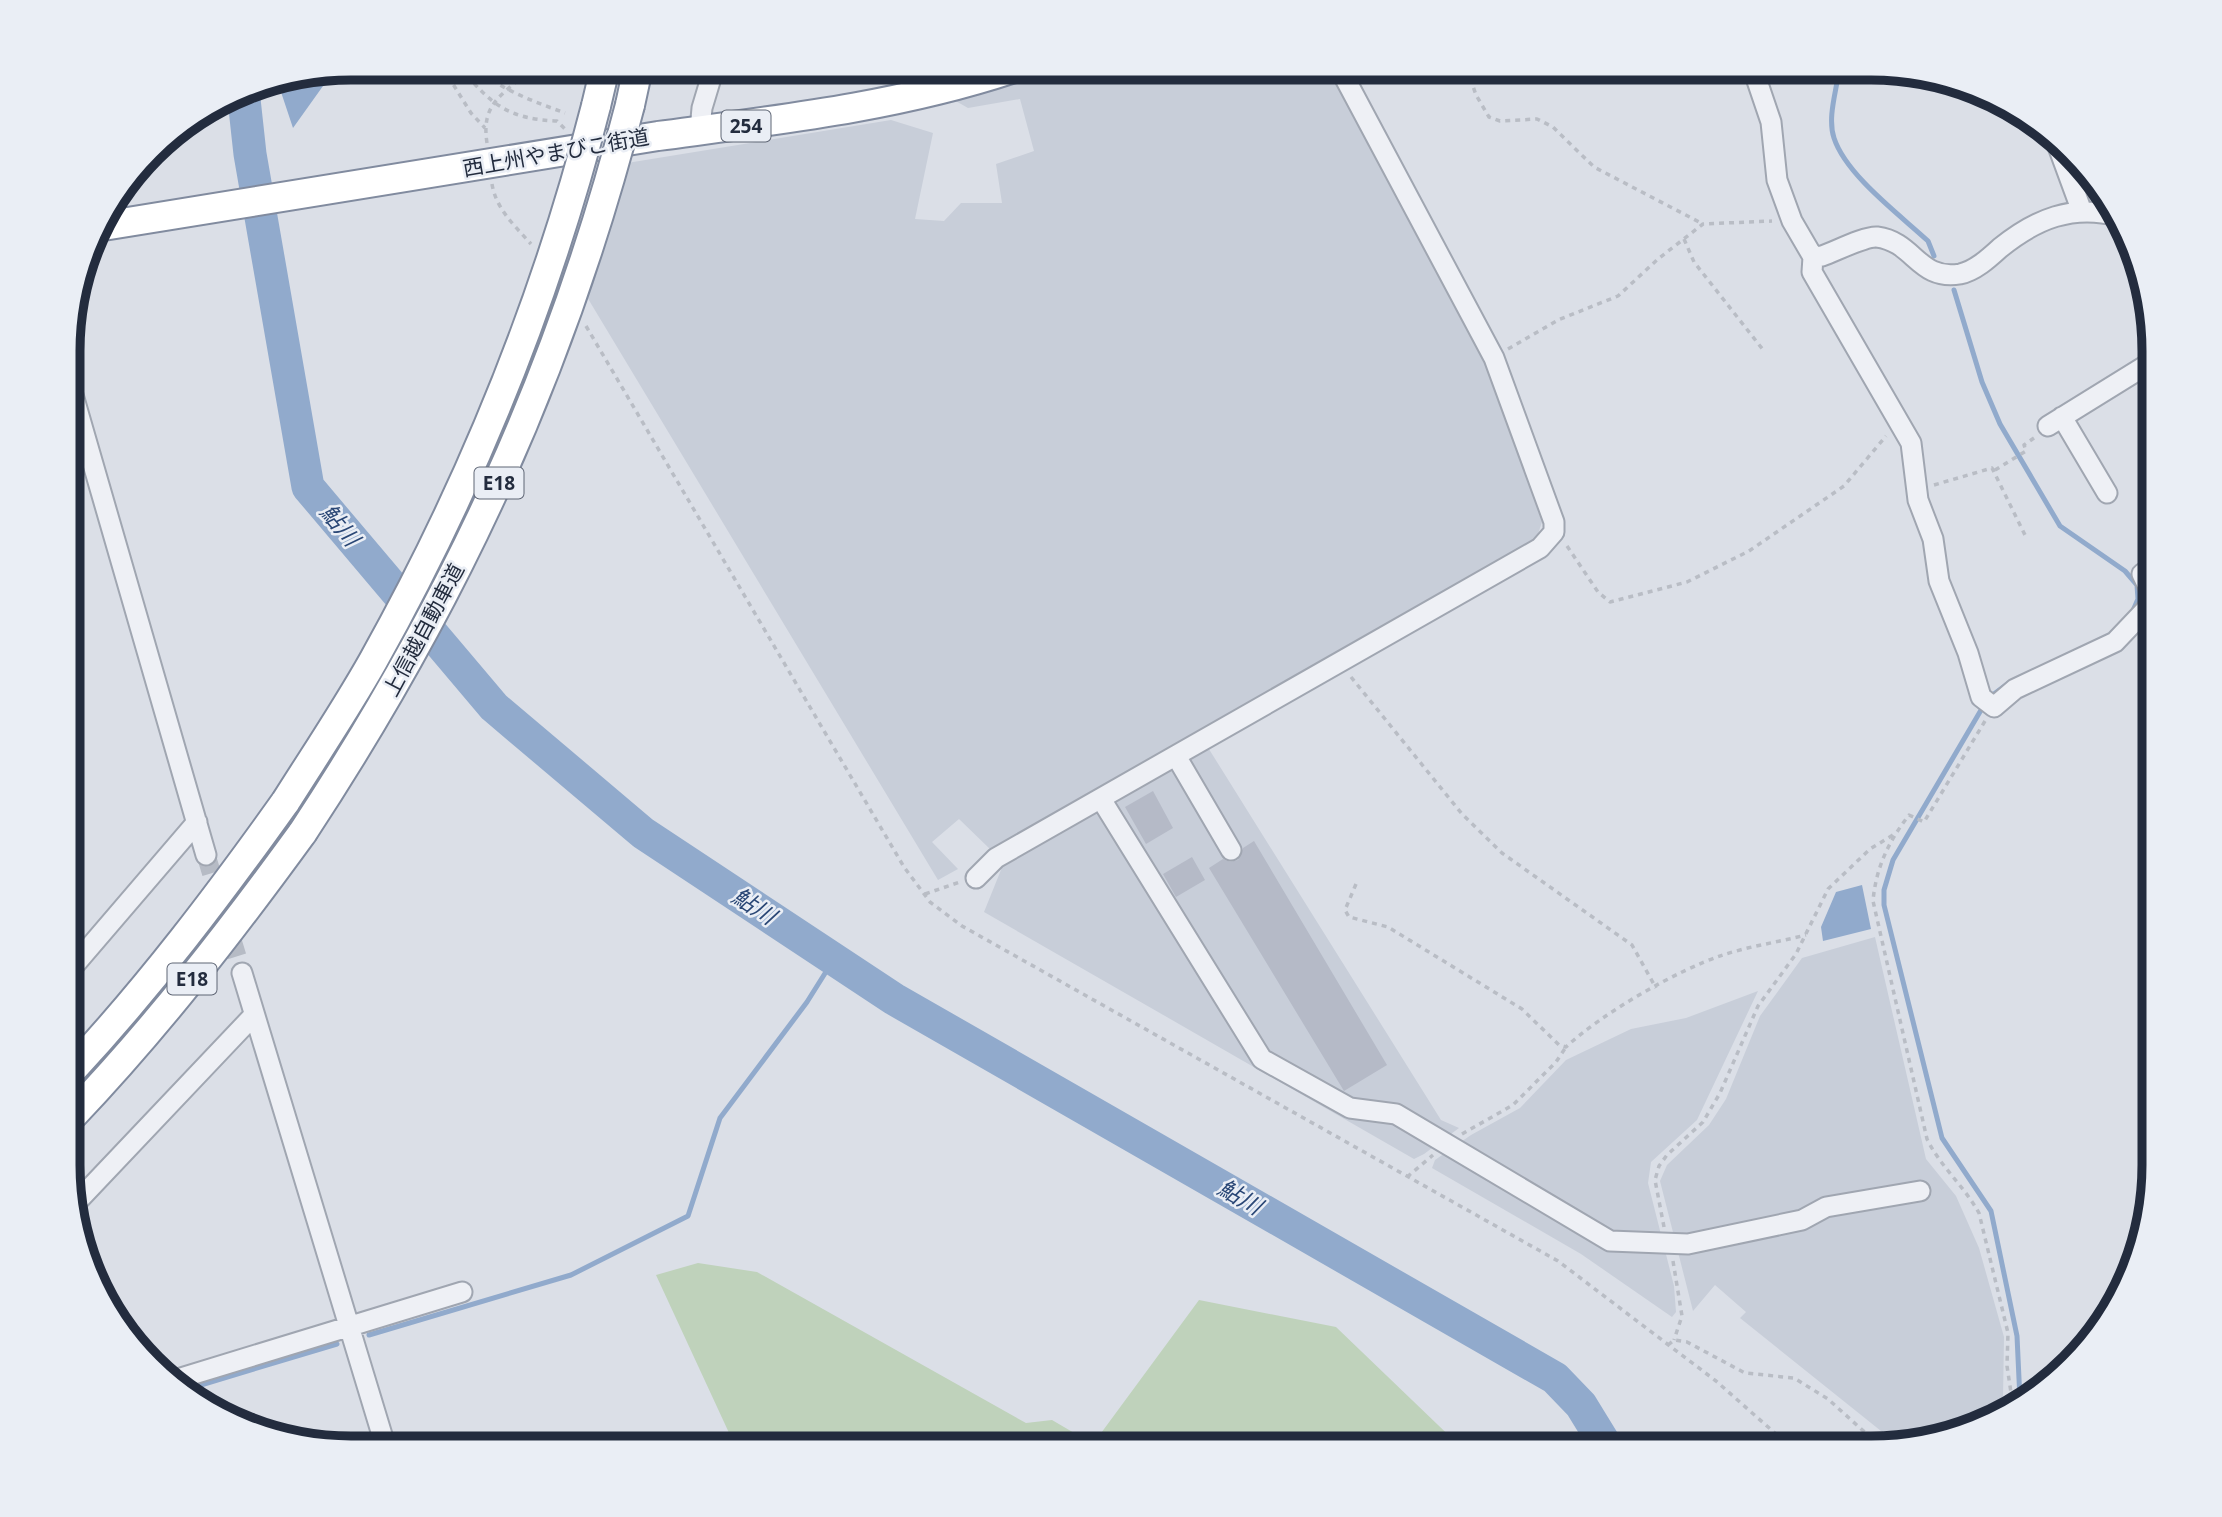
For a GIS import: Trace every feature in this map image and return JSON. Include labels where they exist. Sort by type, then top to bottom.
[{"type":"highway","name":"上信越自動車道","points":[[80,1061],[129,1008],[186,937],[286,801],[372,663],[428,559],[491,422],[557,244],[602,80]]},
{"type":"highway","name":"上信越自動車道","points":[[80,1107],[152,1028],[211,956],[303,832],[398,681],[490,503],[569,313],[611,180],[635,80]]},
{"type":"highway","name":"西上州やまびこ街道","points":[[112,225],[486,171],[700,130],[736,128],[884,103],[967,80]]},
{"type":"street","points":[[700,130],[702,108],[710,80]]},
{"type":"street","points":[[976,878],[996,858],[1539,548],[1554,527],[1494,358],[1346,80]]},
{"type":"street","points":[[1757,80],[1771,122],[1777,180],[1792,221],[1813,257],[1812,272],[1911,443],[1918,500],[1933,539],[1939,581],[1988,703],[2115,642],[2142,612]]},
{"type":"street","points":[[2064,162],[2081,209]]},
{"type":"street","points":[[1813,257],[1822,257],[1875,236],[1901,245],[1928,271],[1940,276],[1964,273],[2031,226],[2081,209],[2103,213]]},
{"type":"street","points":[[2107,493],[2055,422],[2142,368]]},
{"type":"street","points":[[80,419],[206,855]]},
{"type":"street","points":[[1176,756],[1231,849]]},
{"type":"street","points":[[1101,799],[1256,1054],[1350,1108],[1396,1114],[1610,1241],[1669,1245],[1802,1220],[1826,1207],[1920,1191]]},
{"type":"street","points":[[80,958],[197,822]]},
{"type":"street","points":[[242,973],[382,1436]]},
{"type":"street","points":[[82,1196],[254,1015]]},
{"type":"street","points":[[183,1377],[462,1292]]},
{"type":"path","points":[[450,80],[471,113],[485,128]]},
{"type":"path","points":[[471,80],[485,97],[494,103],[522,118],[557,121],[568,133]]},
{"type":"path","points":[[491,80],[528,99],[565,113]]},
{"type":"path","points":[[515,80],[494,103],[485,128],[486,171],[494,195],[506,216],[533,247]]},
{"type":"path","points":[[1471,80],[1489,117],[1500,121],[1537,119],[1553,127],[1594,167],[1703,223],[1792,221]]},
{"type":"path","points":[[1494,358],[1558,320],[1618,296],[1703,223]]},
{"type":"path","points":[[1684,239],[1694,262],[1765,351]]},
{"type":"path","points":[[584,323],[897,855],[924,894],[962,926],[1558,1261],[1716,1381],[1778,1436]]},
{"type":"path","points":[[1554,527],[1598,592],[1610,602],[1687,582],[1749,551],[1836,492],[1853,477],[1888,433],[1902,424]]},
{"type":"path","points":[[1915,480],[1929,486],[1985,468],[1995,470],[2024,452]]},
{"type":"path","points":[[1995,470],[2025,535]]},
{"type":"path","points":[[1337,664],[1363,689],[1462,814],[1502,853],[1632,946],[1656,988]]},
{"type":"path","points":[[1988,703],[1924,822],[1909,815],[1895,834],[1880,864],[1873,901],[1927,1139],[1934,1153],[1970,1197],[1979,1213],[2008,1333],[2007,1366],[2011,1397]]},
{"type":"path","points":[[1668,1345],[1674,1340],[1682,1316],[1680,1289],[1655,1181],[1659,1166],[1667,1154],[1703,1122],[1758,1006],[1789,965],[1835,880],[1870,849],[1895,834]]},
{"type":"path","points":[[924,894],[976,878]]},
{"type":"path","points":[[1356,884],[1345,910],[1349,917],[1388,926],[1522,1009],[1559,1045],[1566,1047]]},
{"type":"path","points":[[1407,1178],[1446,1145],[1513,1105],[1556,1062],[1566,1047],[1600,1020],[1656,988],[1723,955],[1806,935]]},
{"type":"path","points":[[1674,1340],[1686,1342],[1745,1373],[1794,1378],[1828,1399],[1868,1436]]},
{"type":"shaded area","points":[[1019,80],[1336,80],[1491,373],[1542,522],[1535,543],[991,850],[959,819],[932,842],[958,869],[938,880],[587,297],[627,163],[891,120],[933,133],[915,219],[944,221],[961,203],[1002,203],[996,164],[1034,151],[1020,99],[968,108],[954,100]]},
{"type":"shaded area","points":[[1207,746],[1441,1120],[1459,1128],[1424,1154],[1414,1159],[984,912],[1003,865]]},
{"type":"shaded area","points":[[1875,937],[1926,1159],[1956,1196],[1979,1248],[2004,1337],[2004,1401],[1974,1416],[1923,1431],[1887,1436],[1740,1318],[1746,1312],[1715,1285],[1693,1311],[1660,1181],[1667,1165],[1709,1125],[1726,1099],[1760,1016],[1802,958]]},
{"type":"shaded area","points":[[1758,991],[1697,1120],[1651,1162],[1648,1183],[1674,1286],[1676,1312],[1672,1317],[1581,1254],[1432,1168],[1435,1160],[1471,1135],[1520,1108],[1566,1060],[1631,1029],[1686,1018]]},
{"type":"green space","points":[[698,1263],[757,1272],[1026,1423],[1052,1420],[1079,1436],[730,1436],[656,1275]]},
{"type":"green space","points":[[1199,1300],[1336,1327],[1449,1436],[1099,1436]]},
{"type":"water","points":[[326,82],[293,128],[280,90]]},
{"type":"water","points":[[1862,885],[1871,929],[1823,941],[1821,927],[1836,892]]},
{"type":"building","points":[[1153,791],[1173,828],[1146,844],[1125,807]]},
{"type":"building","points":[[1254,841],[1387,1065],[1344,1091],[1209,868],[1223,859],[1230,862],[1238,860],[1243,848]]},
{"type":"building","points":[[1192,857],[1205,880],[1176,897],[1163,874]]},
{"type":"waterway","points":[[1837,80],[1832,130],[1840,152],[1875,194],[1928,241],[1934,256]]},
{"type":"waterway","name":"鮎川","points":[[244,103],[250,154],[308,487],[494,707],[643,833],[894,999],[1555,1378],[1581,1405],[1600,1436]]},
{"type":"waterway","points":[[1954,290],[1982,382],[2000,424],[2060,526],[2125,571],[2137,585],[2138,599],[2132,613]]},
{"type":"waterway","points":[[1990,697],[2010,682]]},
{"type":"waterway","points":[[1984,705],[1893,860],[1884,890],[1884,905],[1942,1138],[1991,1211],[2017,1336],[2020,1392]]},
{"type":"waterway","points":[[369,1335],[571,1275],[688,1216],[720,1118],[807,1002],[834,959]]},
{"type":"waterway","points":[[195,1387],[337,1344]]},
{"type":"tunnel","points":[[206,855],[242,973]]}]
